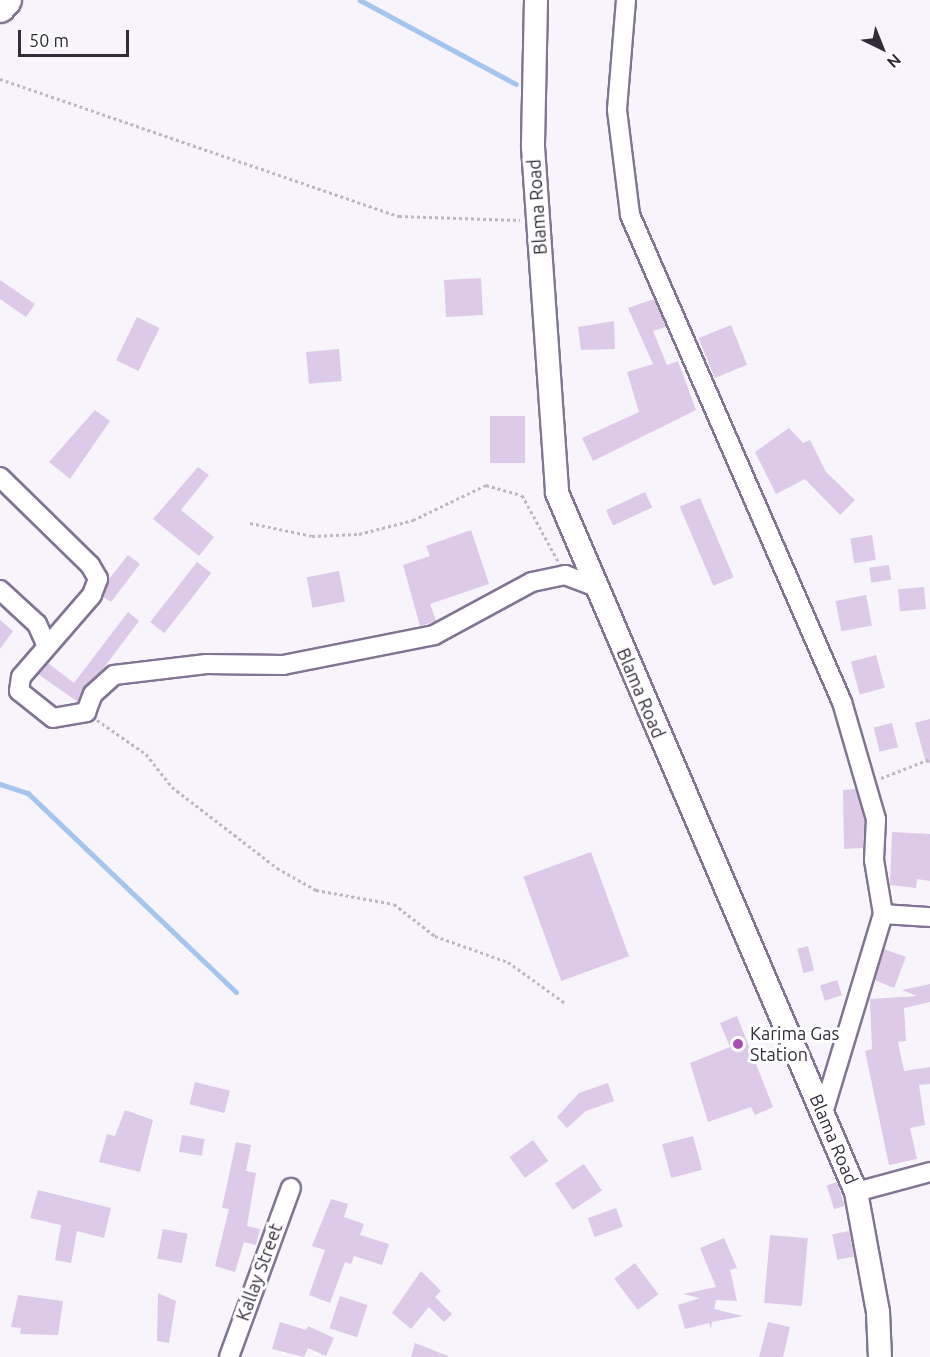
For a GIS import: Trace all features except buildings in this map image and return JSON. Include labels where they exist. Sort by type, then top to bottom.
[{"type":"highway","points":[[0,7],[6,0]]},
{"type":"street","name":"Blama Road","points":[[536,0],[536,219],[557,493],[856,1192],[878,1312],[880,1357]]},
{"type":"street","points":[[626,0],[617,110],[630,215],[842,702],[876,819],[874,860],[883,914],[823,1113]]},
{"type":"street","points":[[0,477],[90,565],[98,579],[92,595],[21,677],[19,690],[53,718],[86,712],[93,694],[114,675],[206,664],[284,665],[434,634],[532,582],[565,575],[597,587]]},
{"type":"street","points":[[0,590],[37,624],[47,646]]},
{"type":"street","points":[[883,914],[930,916]]},
{"type":"street","points":[[856,1192],[930,1172]]},
{"type":"street","name":"Kallay Street","points":[[229,1357],[291,1188]]},
{"type":"path","points":[[0,79],[399,216],[487,223],[536,219]]},
{"type":"path","points":[[249,523],[312,536],[359,534],[413,520],[486,485],[522,495],[565,575]]},
{"type":"path","points":[[86,712],[146,754],[172,787],[277,868],[316,890],[394,904],[435,936],[508,962],[565,1003]]},
{"type":"path","points":[[866,785],[930,759]]},
{"type":"waterway","points":[[360,0],[516,84]]},
{"type":"waterway","points":[[0,784],[28,793],[236,992]]},
{"type":"place","name":"Karima Gas Station","points":[[738,1044]]}]
